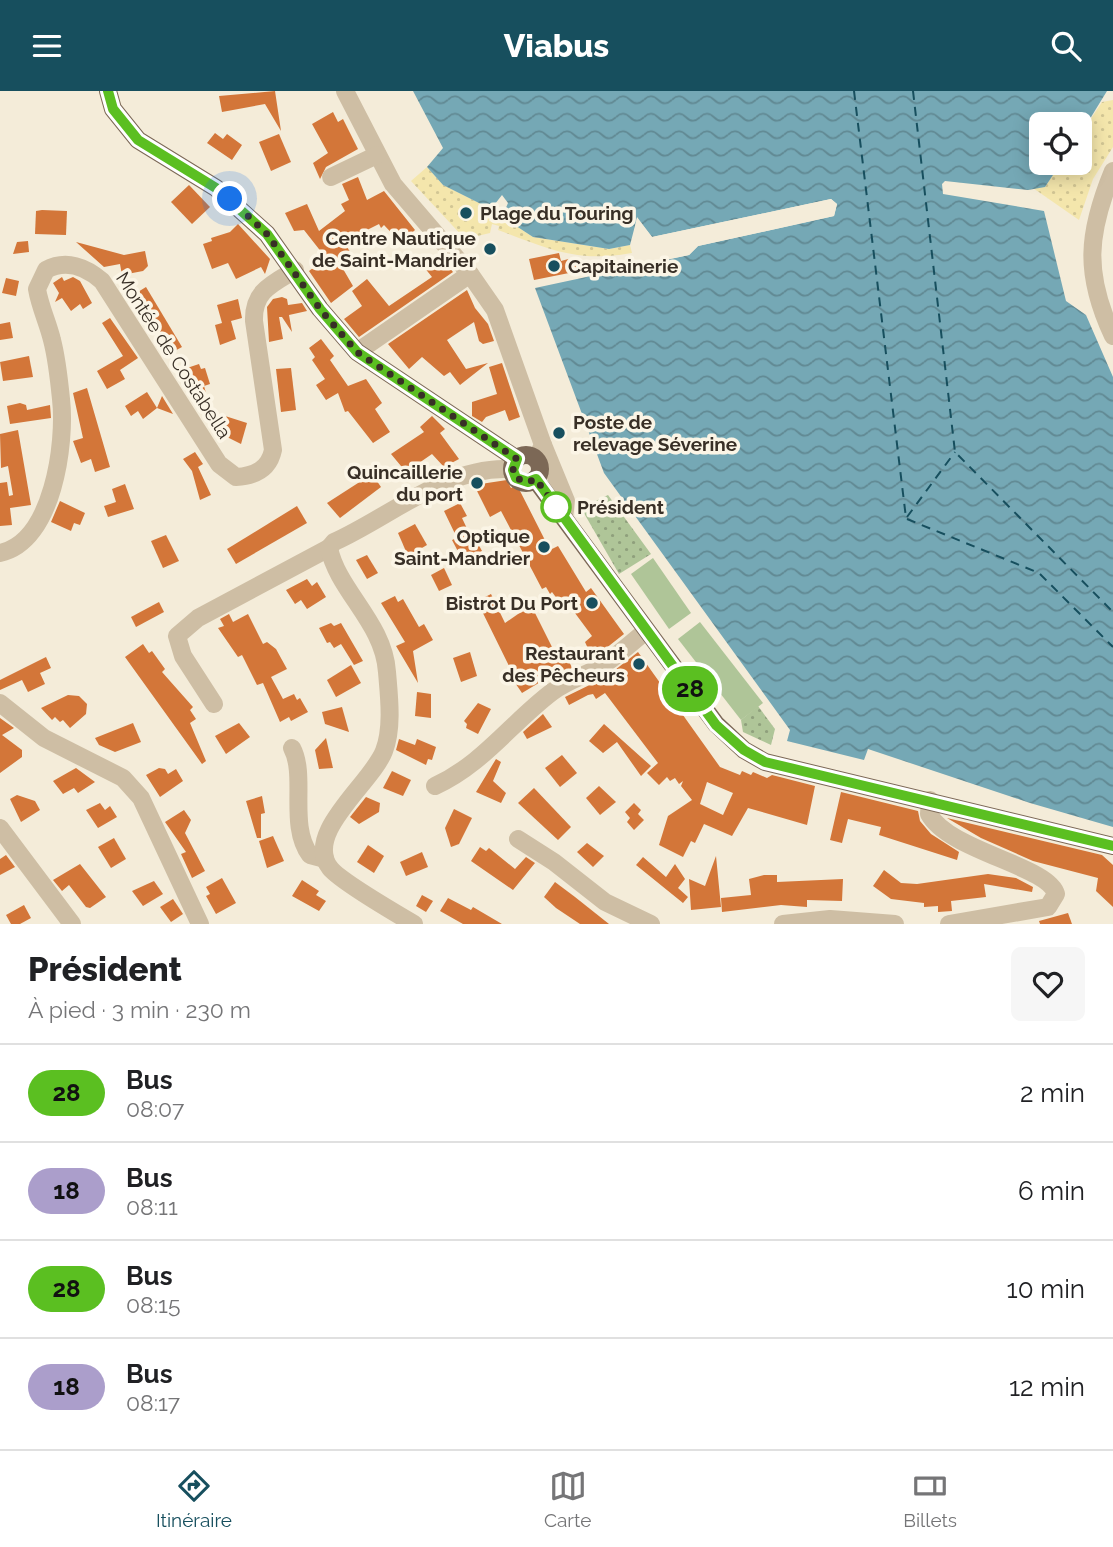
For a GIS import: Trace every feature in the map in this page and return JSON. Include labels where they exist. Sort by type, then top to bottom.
[{"type":"main road","points":[[108,91],[108,101],[123,125],[138,140],[216,188],[267,234],[320,309],[357,352],[511,464],[516,478],[528,482],[536,479],[540,471],[539,452],[524,455],[511,464]]},
{"type":"main road","points":[[536,479],[716,725],[754,757],[831,780],[930,800],[1113,846]]},
{"type":"street","points":[[345,91],[393,184],[470,274],[495,310],[539,452],[566,501],[564,518]]},
{"type":"street","points":[[331,177],[377,155]]},
{"type":"street","points":[[1113,171],[1094,233],[1091,278],[1097,303],[1113,336]]},
{"type":"street","name":"Montée de Costabella","points":[[0,553],[9,550],[33,531],[47,506],[56,466],[62,402],[52,340],[37,289],[46,270],[71,265],[90,271],[102,281],[219,464],[236,477],[258,472],[269,463],[273,450],[254,321],[256,300],[264,289],[295,270]]},
{"type":"street","points":[[357,352],[470,274]]},
{"type":"street","points":[[214,703],[179,647],[177,636],[180,632],[198,618],[330,548],[334,542],[458,478],[511,464]]},
{"type":"street","points":[[330,548],[384,649],[388,727],[387,741],[378,765],[327,832],[323,846],[325,859],[334,873],[414,924]]},
{"type":"street","points":[[435,786],[458,775],[481,759],[523,716],[550,694],[598,668],[646,631]]},
{"type":"street","points":[[0,703],[44,738],[131,783],[141,798],[200,924]]},
{"type":"street","points":[[292,748],[298,760],[296,786],[303,840],[310,855],[325,859]]},
{"type":"street","points":[[930,800],[929,814],[939,827],[977,849],[1048,881],[1056,894],[1048,907],[949,924]]},
{"type":"street","points":[[0,828],[72,924]]},
{"type":"street","points":[[518,839],[554,862],[605,902],[651,924]]},
{"type":"street","points":[[783,924],[830,919],[895,924]]},
{"type":"sand","points":[[1113,100],[1113,147],[1093,179],[1079,220],[1033,188],[1045,187],[1053,175],[1092,175],[1092,117],[1102,102]]},
{"type":"sand","name":"Plage du Touring","points":[[427,167],[443,185],[491,209],[489,221],[499,223],[502,217],[533,237],[609,249],[630,245],[632,253],[595,256],[563,252],[498,230],[499,226],[492,224],[490,233],[465,239],[411,181]]},
{"type":"green space","points":[[608,495],[651,554],[619,574],[581,508]]},
{"type":"green space","points":[[653,558],[691,613],[669,629],[631,574]]},
{"type":"green space","points":[[700,622],[763,703],[741,720],[678,639]]},
{"type":"green space","points":[[758,706],[775,729],[771,745],[743,732],[741,720]]},
{"type":"water","points":[[413,91],[1107,91],[1092,115],[1092,112],[1029,112],[1029,175],[1053,175],[1045,187],[1028,190],[945,181],[942,184],[943,194],[1044,211],[1066,301],[1086,315],[1113,377],[1113,827],[1030,803],[868,749],[864,760],[787,741],[790,730],[604,473],[535,288],[689,255],[698,246],[834,216],[837,204],[831,199],[652,237],[637,218],[630,245],[609,249],[533,237],[502,217],[508,203],[502,195],[491,209],[443,185],[427,167],[443,148]]},
{"type":"pier","points":[[831,199],[837,204],[834,216],[698,246],[689,255],[635,266],[634,263],[688,251],[697,243],[831,213],[833,205],[830,203],[653,241],[639,225],[631,249],[637,217],[652,237]]},
{"type":"building","points":[[275,91],[281,131],[265,104],[222,112],[219,96]]},
{"type":"building","points":[[333,112],[338,122],[343,119],[358,149],[326,167],[320,179],[313,163],[328,153],[312,124]]},
{"type":"building","points":[[215,133],[223,139],[227,134],[242,145],[232,160],[207,143]]},
{"type":"building","points":[[279,134],[291,162],[271,171],[259,142]]},
{"type":"building","points":[[358,177],[367,200],[384,191],[415,230],[401,243],[384,225],[381,228],[379,224],[359,234],[361,239],[347,247],[352,255],[339,262],[353,286],[331,303],[309,271],[326,258],[304,230],[294,231],[285,213],[307,204],[319,231],[345,211],[341,204],[349,200],[342,184]]},
{"type":"building","points":[[189,185],[210,207],[192,224],[171,202]]},
{"type":"building","points":[[36,211],[67,211],[66,235],[35,234]]},
{"type":"building","points":[[238,224],[270,259],[265,274],[261,267],[236,279],[228,263],[212,269],[203,244],[212,241],[211,238],[230,232]]},
{"type":"building","points":[[28,241],[29,252],[13,254],[17,242]]},
{"type":"building","points":[[76,242],[124,255],[145,251],[148,266],[143,271],[122,275],[120,264],[104,267]]},
{"type":"building","name":"Capitainerie","points":[[559,253],[561,261],[576,257],[579,271],[534,280],[529,259]]},
{"type":"building","points":[[434,260],[442,270],[448,266],[453,272],[359,337],[344,319],[362,306],[352,291],[367,279],[389,306],[432,277],[424,267]]},
{"type":"building","points":[[62,277],[64,281],[73,277],[80,281],[92,303],[83,309],[80,304],[71,311],[62,298],[55,302],[59,293],[53,283]]},
{"type":"building","points":[[6,278],[19,281],[16,296],[2,293]]},
{"type":"building","points":[[146,287],[182,347],[169,354],[133,295]]},
{"type":"building","points":[[467,290],[475,308],[488,324],[494,341],[483,344],[479,341],[474,322],[447,340],[466,369],[488,363],[460,385],[450,372],[444,376],[422,357],[409,369],[388,344]]},
{"type":"building","points":[[238,299],[242,318],[231,321],[236,339],[220,345],[215,325],[222,323],[217,305]]},
{"type":"building","points":[[273,299],[287,299],[288,305],[302,303],[307,311],[289,315],[292,332],[282,317],[279,317],[283,339],[269,342],[267,307]]},
{"type":"building","points":[[110,318],[138,358],[120,370],[125,379],[107,389],[97,371],[123,356],[102,323]]},
{"type":"building","points":[[10,322],[13,338],[0,340],[0,324]]},
{"type":"building","points":[[321,339],[334,356],[330,360],[348,386],[366,379],[382,403],[375,409],[390,432],[373,443],[348,411],[345,412],[338,393],[326,400],[316,385],[325,379],[312,360],[315,357],[309,348]]},
{"type":"building","points":[[29,356],[33,377],[3,381],[0,362]]},
{"type":"building","points":[[502,363],[520,417],[509,421],[505,410],[486,417],[482,422],[472,416],[472,402],[497,394],[489,367]]},
{"type":"building","points":[[199,364],[201,369],[205,368],[210,384],[204,386],[206,393],[195,396],[187,368]]},
{"type":"building","points":[[291,368],[296,410],[281,412],[276,369]]},
{"type":"building","points":[[87,388],[110,467],[95,472],[91,459],[81,463],[73,441],[83,438],[73,393]]},
{"type":"building","points":[[147,392],[157,408],[143,419],[138,411],[131,416],[125,406]]},
{"type":"building","points":[[162,396],[173,414],[157,408]]},
{"type":"building","points":[[20,403],[26,405],[27,410],[50,405],[51,418],[10,424],[7,406]]},
{"type":"building","points":[[222,415],[247,423],[241,444],[217,432]]},
{"type":"building","points":[[432,416],[445,429],[440,433],[459,459],[444,467],[432,454],[406,472],[391,454],[424,432],[420,427]]},
{"type":"building","points":[[18,430],[31,505],[10,508],[12,525],[0,526],[0,483],[7,482],[9,496],[13,495],[8,466],[1,468],[0,434]]},
{"type":"building","points":[[195,452],[203,464],[198,467],[211,495],[200,500],[192,471],[183,459]]},
{"type":"building","points":[[372,474],[381,487],[340,518],[327,503]]},
{"type":"building","points":[[507,480],[511,488],[517,485],[550,550],[558,546],[586,592],[591,588],[624,634],[605,649],[591,655],[585,642],[592,636],[569,605],[564,608],[552,592],[550,594],[546,587],[542,589],[501,511],[490,517],[474,485]]},
{"type":"building","points":[[125,484],[134,509],[108,517],[104,506],[116,502],[112,489]]},
{"type":"building","points":[[60,501],[85,513],[80,525],[74,523],[71,531],[51,522]]},
{"type":"building","points":[[460,503],[467,516],[462,518],[471,537],[474,536],[482,551],[463,561],[452,540],[457,538],[444,511]]},
{"type":"building","points":[[297,506],[307,523],[236,564],[227,549]]},
{"type":"building","points":[[415,524],[427,545],[408,556],[398,533]]},
{"type":"building","points":[[166,535],[179,561],[163,568],[151,541]]},
{"type":"building","points":[[367,555],[378,573],[367,579],[356,560]]},
{"type":"building","points":[[444,568],[452,585],[439,591],[431,575]]},
{"type":"building","points":[[307,579],[312,586],[317,582],[326,597],[307,609],[301,600],[295,604],[286,590]]},
{"type":"building","points":[[491,594],[505,623],[531,605],[560,663],[568,659],[572,668],[553,678],[552,675],[522,693],[509,674],[512,672],[477,601]]},
{"type":"building","points":[[395,596],[398,602],[403,599],[419,627],[424,624],[433,640],[413,651],[418,683],[396,646],[405,642],[381,603]]},
{"type":"building","points":[[159,602],[164,612],[136,627],[131,617]]},
{"type":"building","points":[[229,614],[233,622],[248,614],[263,644],[267,642],[276,649],[287,669],[271,677],[283,699],[294,694],[297,700],[300,698],[308,712],[291,721],[289,717],[280,722],[263,683],[257,685],[242,655],[238,657],[218,628],[224,626],[220,619]]},
{"type":"building","points":[[331,623],[334,626],[341,623],[363,661],[354,665],[341,644],[334,648],[330,642],[327,643],[319,628]]},
{"type":"building","points":[[143,644],[149,653],[152,651],[165,669],[162,672],[193,707],[190,710],[196,719],[190,723],[206,761],[202,764],[125,657]]},
{"type":"building","points":[[470,652],[477,676],[461,682],[453,658]]},
{"type":"building","points":[[638,652],[720,767],[740,775],[742,771],[751,775],[753,772],[767,778],[772,775],[815,786],[807,825],[748,808],[732,836],[704,824],[695,843],[691,841],[683,857],[659,845],[668,816],[692,800],[681,786],[683,781],[679,784],[675,778],[670,781],[667,777],[659,785],[647,773],[658,763],[605,693],[596,699],[593,694],[588,695],[569,705],[565,697],[606,677]],"holes":[[[707,782],[733,793],[723,815],[700,804]]]},
{"type":"building","points":[[46,657],[51,668],[40,673],[45,684],[28,692],[22,680],[0,690],[0,680]]},
{"type":"building","points":[[351,665],[361,683],[336,697],[327,680]]},
{"type":"building","points":[[417,692],[431,694],[431,718],[415,716]]},
{"type":"building","points":[[68,695],[79,696],[87,704],[86,714],[70,728],[63,720],[60,722],[55,717],[52,720],[41,708]]},
{"type":"building","points":[[478,703],[491,709],[478,734],[466,728],[464,721]]},
{"type":"building","points":[[342,707],[349,732],[325,724],[322,712]]},
{"type":"building","points":[[543,714],[552,727],[527,739],[523,732]]},
{"type":"building","points":[[0,718],[14,728],[2,735],[22,750],[22,757],[0,773]]},
{"type":"building","points":[[133,723],[141,742],[115,752],[99,745],[95,738]]},
{"type":"building","points":[[239,723],[250,737],[226,754],[215,736]]},
{"type":"building","points":[[604,724],[651,766],[641,776],[617,742],[603,753],[589,741]]},
{"type":"building","points":[[326,738],[333,768],[319,769],[315,750]]},
{"type":"building","points":[[399,739],[415,745],[417,739],[436,747],[432,760],[428,759],[426,765],[396,750]]},
{"type":"building","points":[[562,755],[577,773],[560,787],[545,768]]},
{"type":"building","points":[[496,759],[501,762],[493,781],[506,793],[501,803],[476,792]]},
{"type":"building","points":[[76,768],[95,782],[78,793],[74,788],[63,794],[53,781]]},
{"type":"building","points":[[159,768],[165,769],[168,774],[176,769],[183,781],[160,797],[146,775]]},
{"type":"building","points":[[392,771],[411,780],[403,796],[383,788]]},
{"type":"building","points":[[599,786],[616,802],[600,815],[586,798]]},
{"type":"building","points":[[534,788],[571,827],[558,840],[518,803]]},
{"type":"building","points":[[841,792],[918,811],[920,821],[931,834],[959,852],[957,860],[879,835],[881,827],[848,819],[842,843],[830,840]]},
{"type":"building","points":[[17,795],[35,801],[40,810],[21,822],[10,799]]},
{"type":"building","points":[[262,796],[265,813],[261,814],[261,838],[257,838],[246,801]]},
{"type":"building","points":[[366,797],[380,803],[379,812],[359,824],[350,817]]},
{"type":"building","points":[[100,803],[105,810],[110,806],[117,817],[98,828],[86,810]]},
{"type":"building","points":[[634,803],[641,810],[638,814],[644,820],[634,830],[627,822],[630,818],[625,812]]},
{"type":"building","points":[[454,809],[472,818],[459,844],[451,847],[445,828]]},
{"type":"building","points":[[184,810],[191,820],[185,833],[205,871],[192,878],[181,854],[186,852],[165,822]]},
{"type":"building","points":[[947,818],[1102,855],[1113,865],[1113,907],[1096,891],[1098,878],[1033,861],[981,838]]},
{"type":"building","points":[[273,836],[284,861],[267,868],[259,841]]},
{"type":"building","points":[[114,838],[126,859],[111,868],[98,847]]},
{"type":"building","points":[[587,843],[604,856],[593,867],[577,852]]},
{"type":"building","points":[[368,845],[384,856],[374,873],[357,862]]},
{"type":"building","points":[[480,847],[486,851],[489,848],[515,869],[526,857],[535,863],[513,890],[471,861]]},
{"type":"building","points":[[422,852],[428,867],[406,876],[400,862]]},
{"type":"building","points":[[6,855],[15,867],[0,875],[0,859]]},
{"type":"building","points":[[716,856],[721,907],[691,910],[689,879],[705,886]]},
{"type":"building","points":[[643,857],[666,877],[675,864],[685,879],[678,888],[688,897],[683,903],[636,865]]},
{"type":"building","points":[[80,864],[106,897],[90,908],[86,907],[69,885],[62,891],[53,880]]},
{"type":"building","points":[[884,870],[901,883],[917,884],[988,874],[1016,878],[1033,887],[1032,892],[984,884],[986,897],[951,901],[952,911],[938,912],[938,906],[924,907],[924,903],[891,899],[873,886]]},
{"type":"building","points":[[777,875],[777,882],[843,879],[842,901],[807,900],[807,907],[781,905],[722,912],[721,898],[751,895],[749,879]]},
{"type":"building","points":[[222,878],[236,903],[216,914],[206,896],[210,894],[206,887]]},
{"type":"building","points":[[302,880],[319,891],[316,895],[326,901],[319,911],[292,896]]},
{"type":"building","points":[[154,881],[163,894],[143,906],[132,891]]},
{"type":"building","points":[[555,882],[609,924],[580,924],[556,908],[544,897]]},
{"type":"building","points":[[422,895],[433,901],[426,912],[416,906]]},
{"type":"building","points":[[448,898],[471,910],[473,907],[502,924],[463,924],[440,911]]},
{"type":"building","points":[[173,899],[183,914],[171,922],[160,907]]},
{"type":"building","points":[[24,905],[31,918],[20,924],[11,924],[6,915]]},
{"type":"building","points":[[1068,913],[1072,924],[1040,924],[1039,921]]},
{"type":"ferry route","points":[[854,91],[906,518]]},
{"type":"ferry route","points":[[913,91],[955,452],[1113,612]]},
{"type":"ferry route","points":[[907,517],[955,452]]},
{"type":"ferry route","points":[[907,519],[1039,573],[1113,647]]},
{"type":"bus line","name":"28","points":[[108,91],[108,101],[123,125],[138,140],[216,188],[267,234],[320,309],[357,352],[517,459],[513,466],[516,478],[528,482],[536,479],[716,725],[744,750],[765,762],[831,780],[930,800],[1079,835],[1113,846]]},
{"type":"place","name":"Plage du Touring","points":[[466,213]]},
{"type":"place","name":"Centre Nautique de Saint-Mandrier","points":[[490,249]]},
{"type":"place","name":"Capitainerie","points":[[554,266]]},
{"type":"place","name":"Poste de relevage Séverine","points":[[559,433]]},
{"type":"place","name":"Quincaillerie du port","points":[[477,483]]},
{"type":"place","name":"Président","points":[[556,507]]},
{"type":"place","name":"Optique Saint-Mandrier","points":[[544,547]]},
{"type":"place","name":"Bistrot Du Port","points":[[592,603]]},
{"type":"place","name":"Restaurant des Pêcheurs","points":[[639,664]]},
{"type":"route","points":[[230,199],[267,234],[320,309],[357,352],[517,459],[513,466],[516,478],[528,482],[536,479],[556,507]]}]
